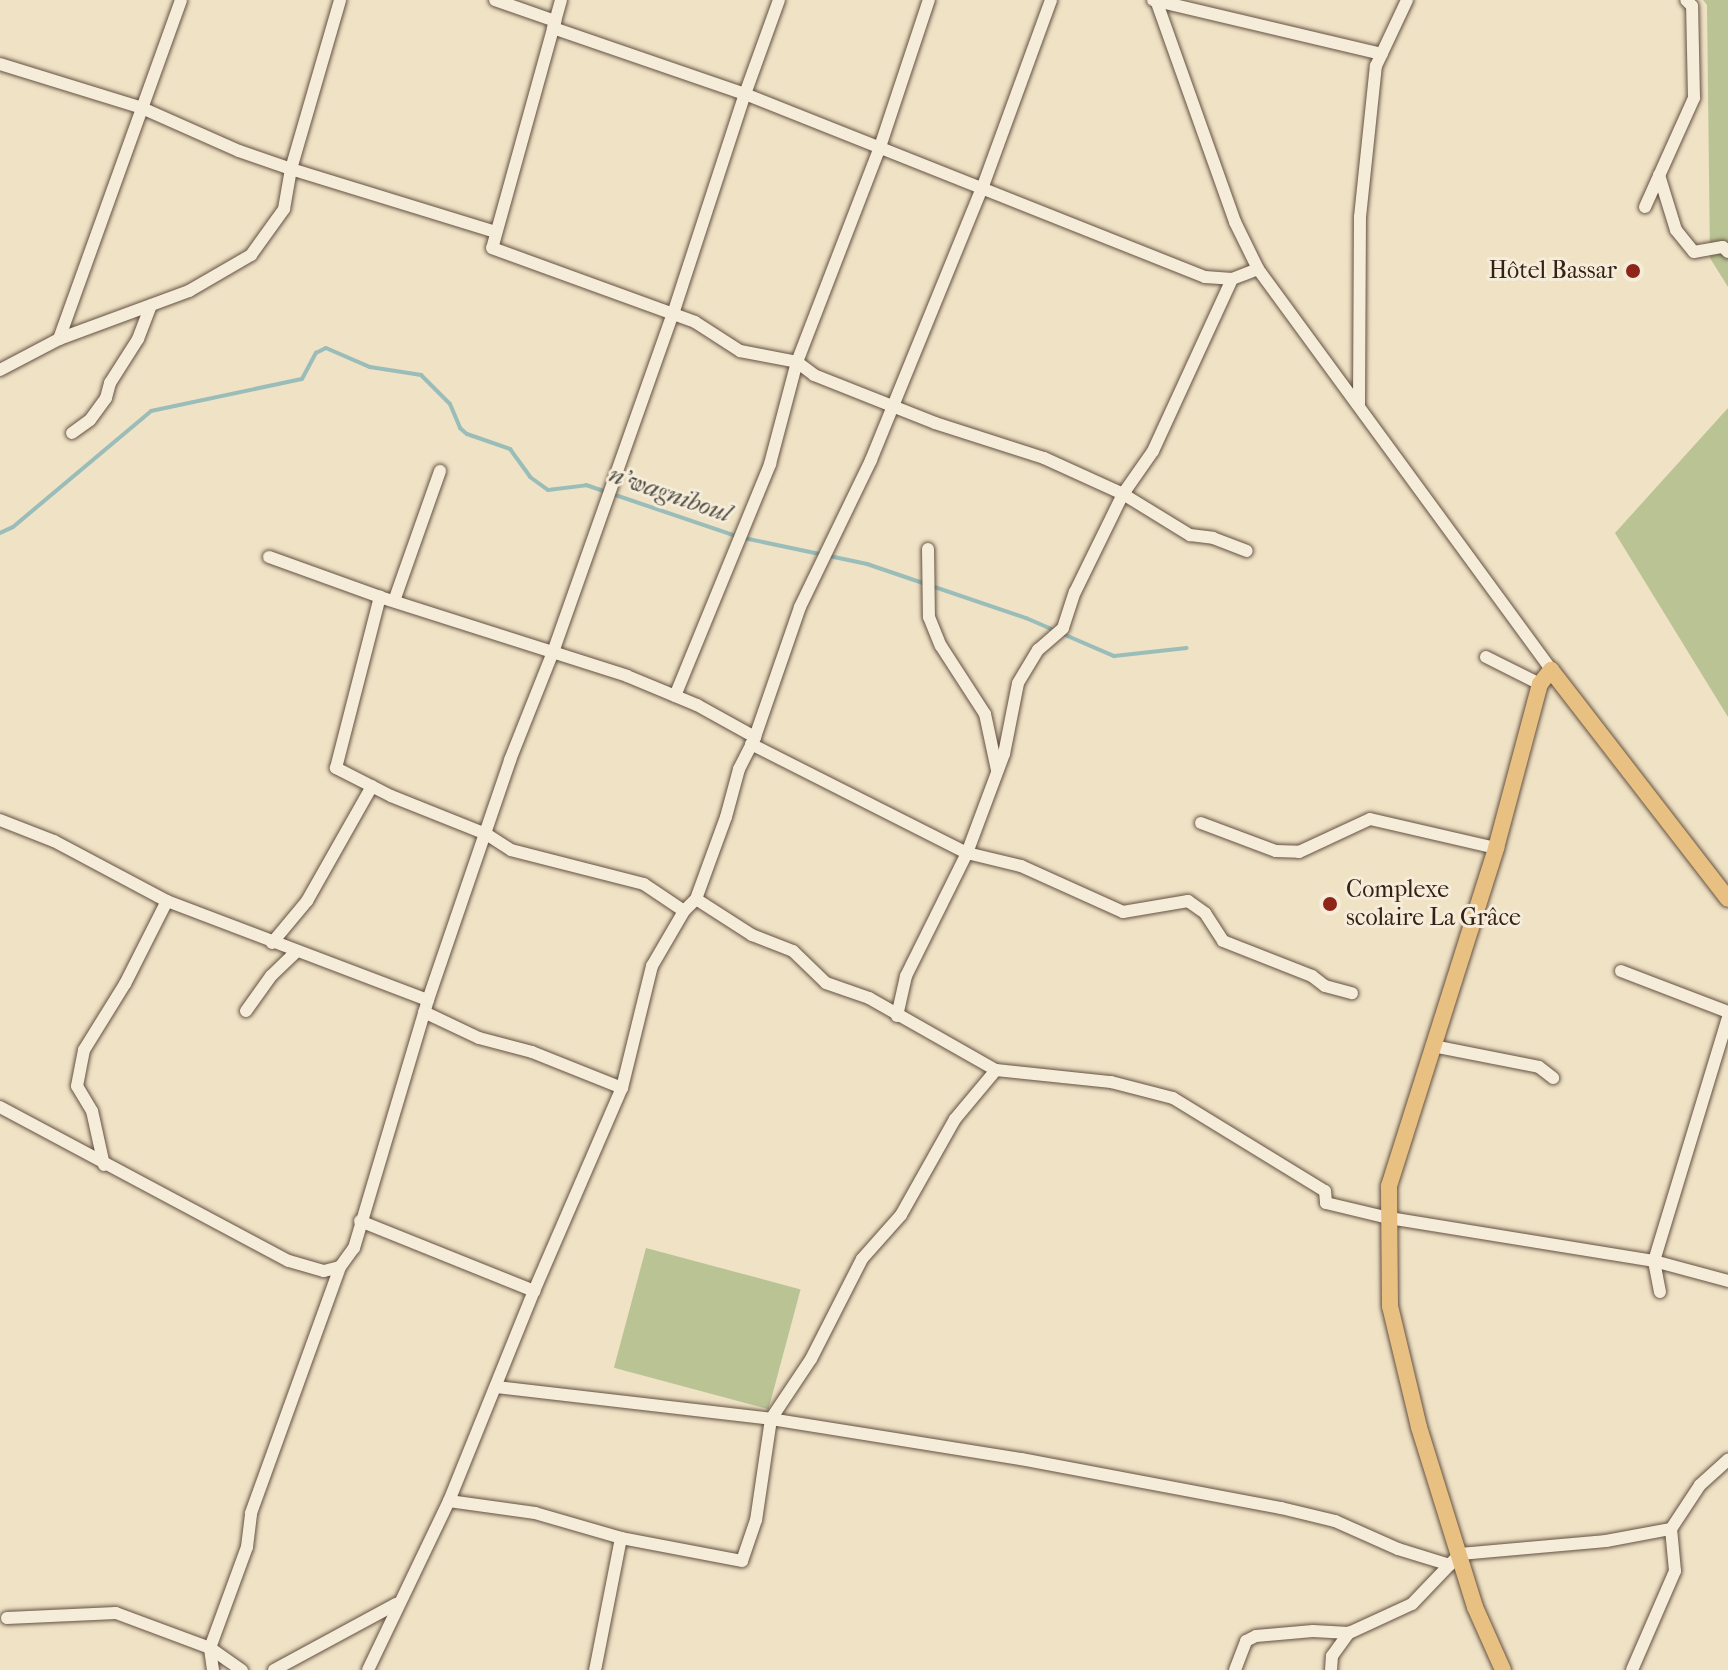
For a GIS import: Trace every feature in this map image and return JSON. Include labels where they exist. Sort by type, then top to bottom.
[{"type":"main road","points":[[1503,1670],[1455,1560],[1390,1306],[1389,1186],[1496,848],[1545,677]]},
{"type":"main road","points":[[1545,677],[1728,899]]},
{"type":"street","points":[[59,339],[181,0]]},
{"type":"street","points":[[0,370],[59,339],[189,291],[251,255],[284,209],[291,169],[340,0]]},
{"type":"street","points":[[495,0],[983,186],[1205,277],[1232,279],[1258,269]]},
{"type":"street","points":[[561,0],[492,248],[695,322],[740,351],[797,362],[814,375],[935,423],[1044,458],[1123,494],[1190,535],[1213,538],[1247,551]]},
{"type":"street","points":[[213,1670],[210,1648],[247,1547],[251,1513],[340,1267],[354,1248],[426,1006],[510,760],[553,652],[673,314],[779,0]]},
{"type":"street","points":[[675,696],[770,464],[797,362],[880,147],[929,0]]},
{"type":"street","points":[[369,1670],[396,1604],[449,1501],[534,1291],[622,1088],[652,966],[684,911],[696,899],[726,817],[739,769],[753,741],[800,607],[893,406],[983,186],[1051,0]]},
{"type":"street","points":[[1155,0],[1382,54]]},
{"type":"street","points":[[1155,0],[1235,222],[1258,269],[1359,404],[1545,677]]},
{"type":"street","points":[[1359,404],[1360,217],[1376,66],[1407,0]]},
{"type":"street","points":[[1645,207],[1694,98],[1692,6],[1686,0]]},
{"type":"street","points":[[0,64],[142,108],[239,151],[291,169],[496,232]]},
{"type":"street","points":[[1659,175],[1676,230],[1694,252],[1723,247],[1728,252]]},
{"type":"street","points":[[897,1016],[906,976],[967,853],[997,774],[1018,683],[1038,650],[1063,628],[1075,592],[1123,494],[1153,451],[1232,279]]},
{"type":"street","points":[[72,433],[90,420],[106,398],[110,383],[138,339],[151,305]]},
{"type":"street","points":[[394,601],[440,471]]},
{"type":"street","points":[[928,549],[929,617],[936,638],[985,714],[997,774]]},
{"type":"street","points":[[269,557],[675,696],[753,741],[967,853],[1021,866],[1123,912],[1188,901],[1205,913],[1223,941],[1312,976],[1325,986],[1352,993]]},
{"type":"street","points":[[380,597],[336,768],[486,834],[511,850],[644,884],[684,911]]},
{"type":"street","points":[[1486,657],[1545,677]]},
{"type":"street","points":[[272,943],[307,901],[372,786]]},
{"type":"street","points":[[1201,823],[1276,851],[1299,852],[1370,819],[1496,848]]},
{"type":"street","points":[[0,820],[54,841],[167,901],[426,1006],[479,1038],[532,1052],[622,1088]]},
{"type":"street","points":[[696,899],[752,935],[793,951],[826,983],[869,998],[996,1070],[1111,1082],[1173,1098],[1325,1191],[1326,1203],[1389,1218],[1654,1261],[1728,1281]]},
{"type":"street","points":[[104,1165],[92,1111],[77,1086],[84,1050],[125,984],[167,901]]},
{"type":"street","points":[[246,1011],[271,976],[295,953]]},
{"type":"street","points":[[1621,971],[1728,1015],[1654,1261],[1654,1274],[1660,1292]]},
{"type":"street","points":[[1433,1046],[1539,1067],[1553,1078]]},
{"type":"street","points":[[449,1501],[535,1513],[621,1538],[742,1561],[756,1520],[771,1419],[811,1359],[862,1259],[901,1215],[955,1119],[996,1070]]},
{"type":"street","points":[[0,1107],[289,1261],[324,1271],[340,1267]]},
{"type":"street","points":[[360,1221],[534,1291]]},
{"type":"street","points":[[496,1387],[771,1419],[1021,1459],[1281,1508],[1335,1521],[1398,1549],[1455,1560],[1606,1541],[1671,1529]]},
{"type":"street","points":[[1632,1670],[1675,1571],[1671,1529],[1700,1485],[1728,1460]]},
{"type":"street","points":[[595,1670],[621,1538]]},
{"type":"street","points":[[1235,1670],[1246,1641],[1256,1636],[1313,1631],[1349,1633],[1412,1604],[1455,1560]]},
{"type":"street","points":[[274,1670],[396,1604]]},
{"type":"street","points":[[7,1618],[116,1613],[210,1648],[242,1670]]},
{"type":"street","points":[[1331,1670],[1332,1656],[1349,1633]]},
{"type":"green space","points":[[1703,0],[1728,0],[1728,287],[1710,258],[1707,5]]},
{"type":"green space","points":[[1728,408],[1728,717],[1615,533]]},
{"type":"green space","points":[[646,1248],[801,1289],[768,1409],[614,1368]]},
{"type":"waterway","name":"n'wagniboul","points":[[0,533],[13,527],[151,411],[302,379],[316,353],[326,348],[370,367],[421,375],[450,404],[460,428],[467,434],[510,449],[530,477],[548,490],[586,485],[739,537],[867,564],[1026,618],[1114,656],[1187,648]]},
{"type":"place","name":"Hôtel Bassar","points":[[1633,271]]},
{"type":"place","name":"Complexe scolaire La Grâce","points":[[1330,904]]}]
